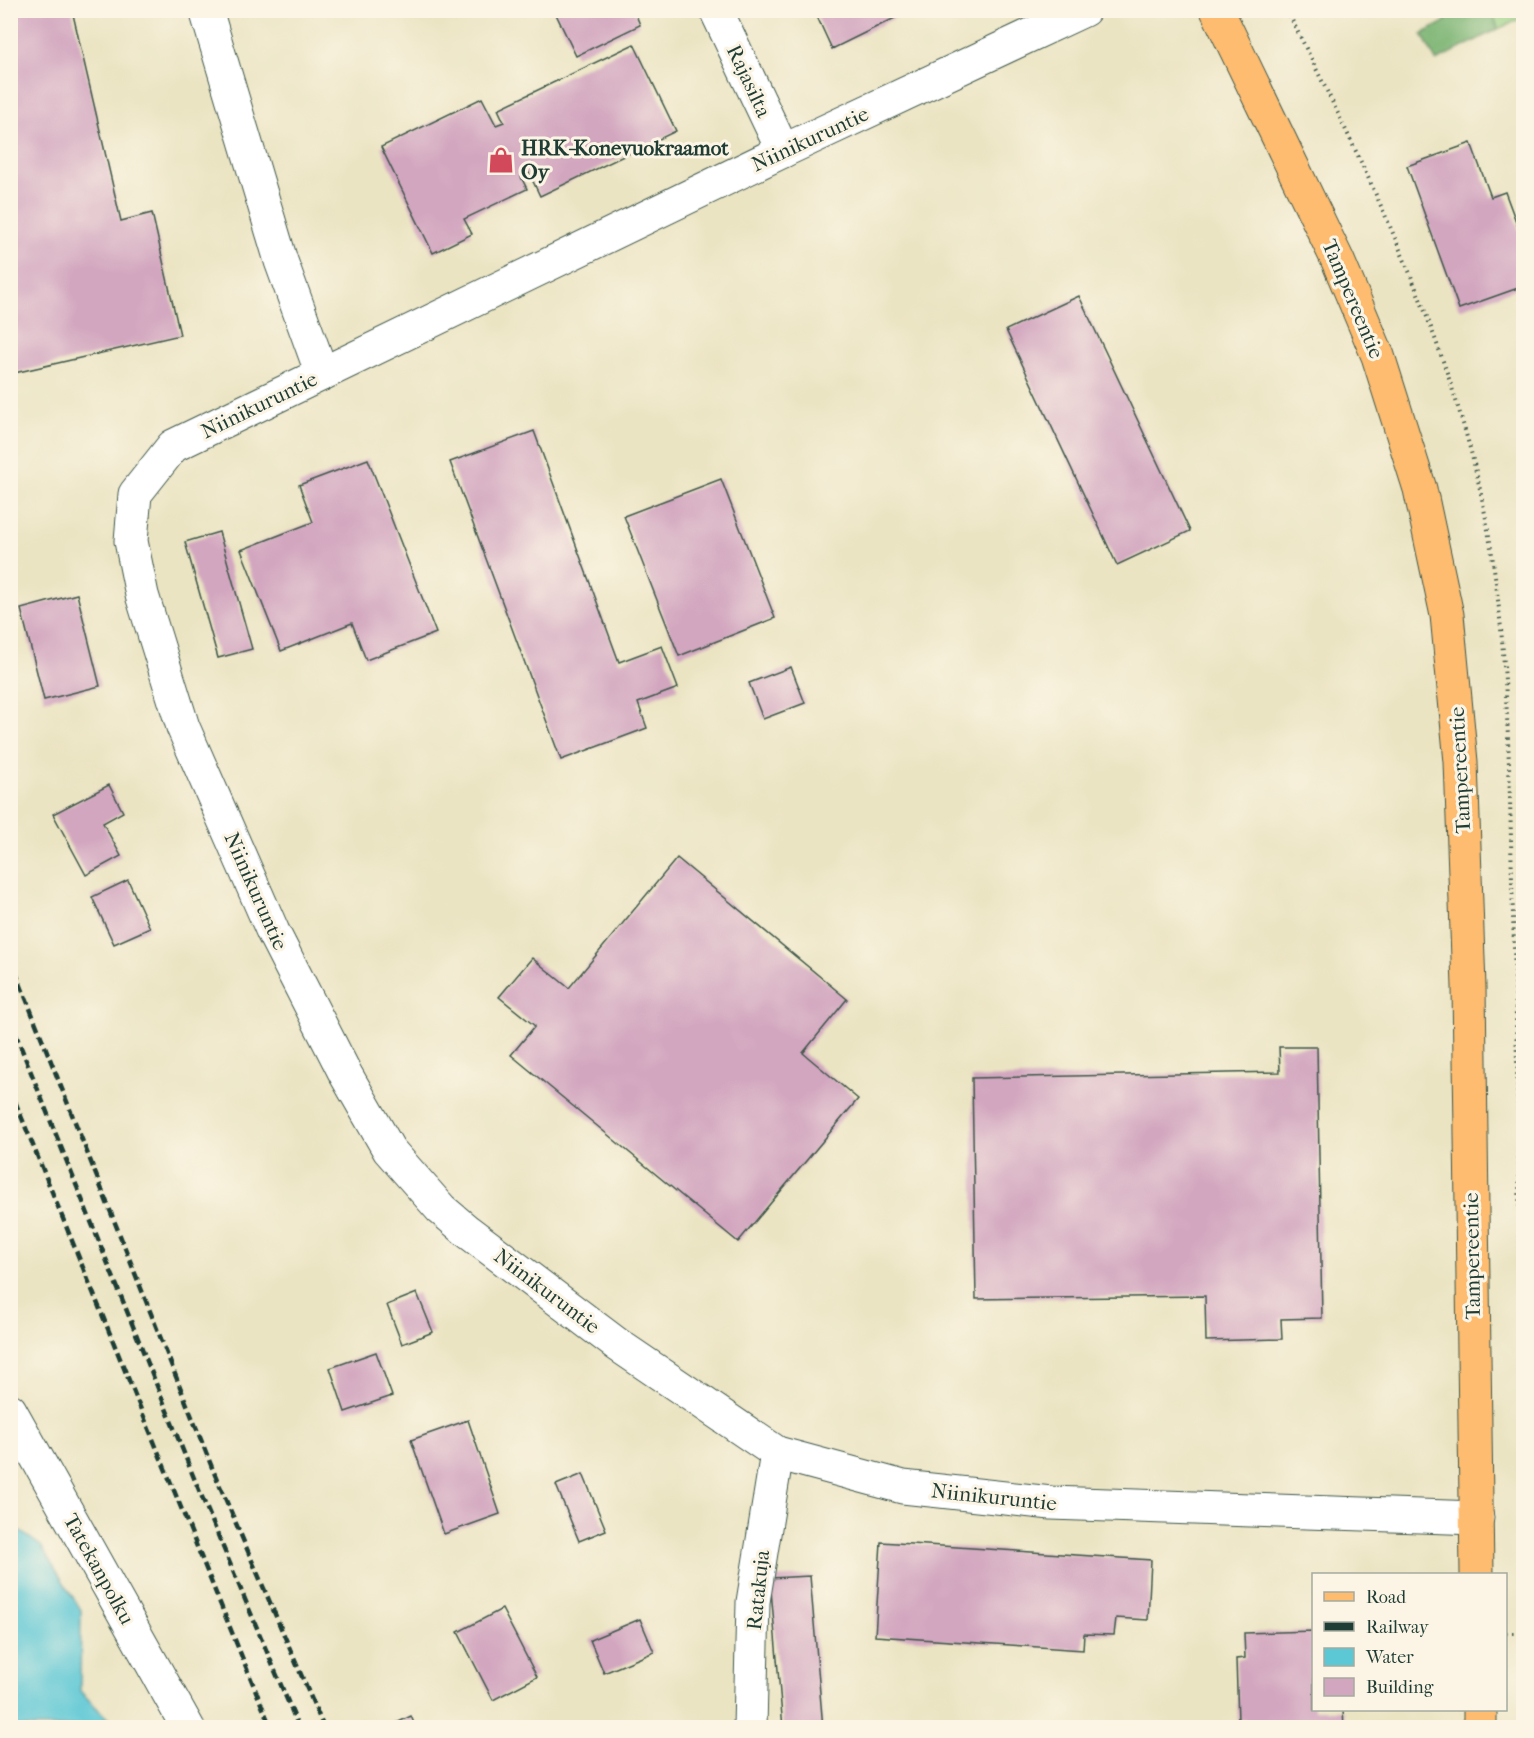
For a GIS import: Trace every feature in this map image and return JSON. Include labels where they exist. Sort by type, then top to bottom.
[{"type":"main road","name":"Tampereentie","points":[[1217,10],[1338,261],[1378,356],[1420,489],[1447,615],[1461,762],[1468,975],[1477,1573]]},
{"type":"main road","points":[[1480,1711],[1480,1728]]},
{"type":"street","points":[[206,10],[281,261],[322,374]]},
{"type":"street","name":"Rajasilta","points":[[716,10],[783,151]]},
{"type":"street","name":"Niinikuruntie","points":[[1084,10],[783,151],[173,446],[135,494],[130,541],[142,595],[183,727],[273,932],[346,1075],[389,1150],[441,1209],[618,1344],[777,1453],[903,1487],[1052,1503],[1477,1518]]},
{"type":"street","name":"Tatekanpolku","points":[[10,1410],[188,1728]]},
{"type":"street","name":"Ratakuja","points":[[750,1728],[753,1602],[777,1453]]},
{"type":"green space","points":[[1441,11],[1492,11],[1498,29],[1436,61],[1422,34],[1446,21]]},
{"type":"green space","points":[[1492,11],[1523,11],[1523,18],[1498,29]]},
{"type":"water","points":[[10,1524],[41,1546],[81,1610],[80,1691],[110,1721],[126,1727],[11,1727]]},
{"type":"building","points":[[10,10],[72,10],[121,221],[152,213],[180,335],[10,374]]},
{"type":"building","points":[[554,10],[634,10],[640,25],[576,56]]},
{"type":"building","points":[[814,10],[911,10],[832,49]]},
{"type":"building","name":"HRK-Konevuokraamot Oy","points":[[634,44],[676,131],[540,196],[529,173],[521,177],[527,189],[464,219],[472,234],[433,253],[381,147],[482,98],[496,125],[504,122],[498,109]]},
{"type":"building","points":[[1471,143],[1491,197],[1505,192],[1524,243],[1524,293],[1521,287],[1459,309],[1407,166]]},
{"type":"building","points":[[1079,296],[1190,531],[1117,565],[1006,330]]},
{"type":"building","points":[[534,431],[619,662],[662,646],[678,688],[638,703],[647,728],[561,760],[450,462]]},
{"type":"building","points":[[368,459],[436,633],[366,660],[352,623],[281,651],[241,550],[313,522],[299,485]]},
{"type":"building","points":[[721,479],[775,618],[679,656],[624,516]]},
{"type":"building","points":[[219,532],[252,649],[218,658],[185,542]]},
{"type":"building","points":[[77,594],[100,686],[44,700],[21,609]]},
{"type":"building","points":[[791,667],[805,703],[763,719],[749,683]]},
{"type":"building","points":[[109,785],[123,812],[103,823],[121,856],[86,875],[53,814]]},
{"type":"building","points":[[677,858],[847,999],[803,1053],[858,1099],[738,1242],[511,1055],[535,1026],[499,997],[532,958],[569,988]]},
{"type":"building","points":[[128,880],[150,928],[114,944],[92,897]]},
{"type":"building","points":[[1279,1047],[1317,1047],[1322,1318],[1281,1319],[1282,1339],[1206,1341],[1205,1296],[976,1299],[972,1078],[1280,1072]]},
{"type":"building","points":[[417,1293],[433,1332],[402,1344],[387,1305]]},
{"type":"building","points":[[376,1352],[392,1396],[345,1412],[330,1368]]},
{"type":"building","points":[[468,1420],[500,1514],[444,1534],[411,1440]]},
{"type":"building","points":[[583,1474],[606,1530],[579,1541],[556,1485]]},
{"type":"building","points":[[881,1542],[1151,1560],[1148,1620],[1116,1618],[1114,1635],[1084,1634],[1083,1650],[875,1636]]},
{"type":"building","points":[[810,1576],[823,1728],[783,1728],[770,1578]]},
{"type":"building","points":[[502,1609],[537,1677],[493,1700],[458,1632]]},
{"type":"building","points":[[640,1619],[654,1652],[604,1673],[590,1640]]},
{"type":"building","points":[[1312,1631],[1312,1711],[1343,1711],[1344,1728],[1245,1728],[1245,1720],[1238,1721],[1236,1659],[1245,1658],[1244,1633]]},
{"type":"building","points":[[411,1716],[416,1728],[386,1728]]},
{"type":"railway","points":[[10,958],[213,1470],[324,1728]]},
{"type":"railway","points":[[10,1020],[194,1478],[299,1728]]},
{"type":"railway","points":[[10,1089],[271,1728]]},
{"type":"place","name":"HRK-Konevuokraamot Oy","points":[[501,160]]}]
